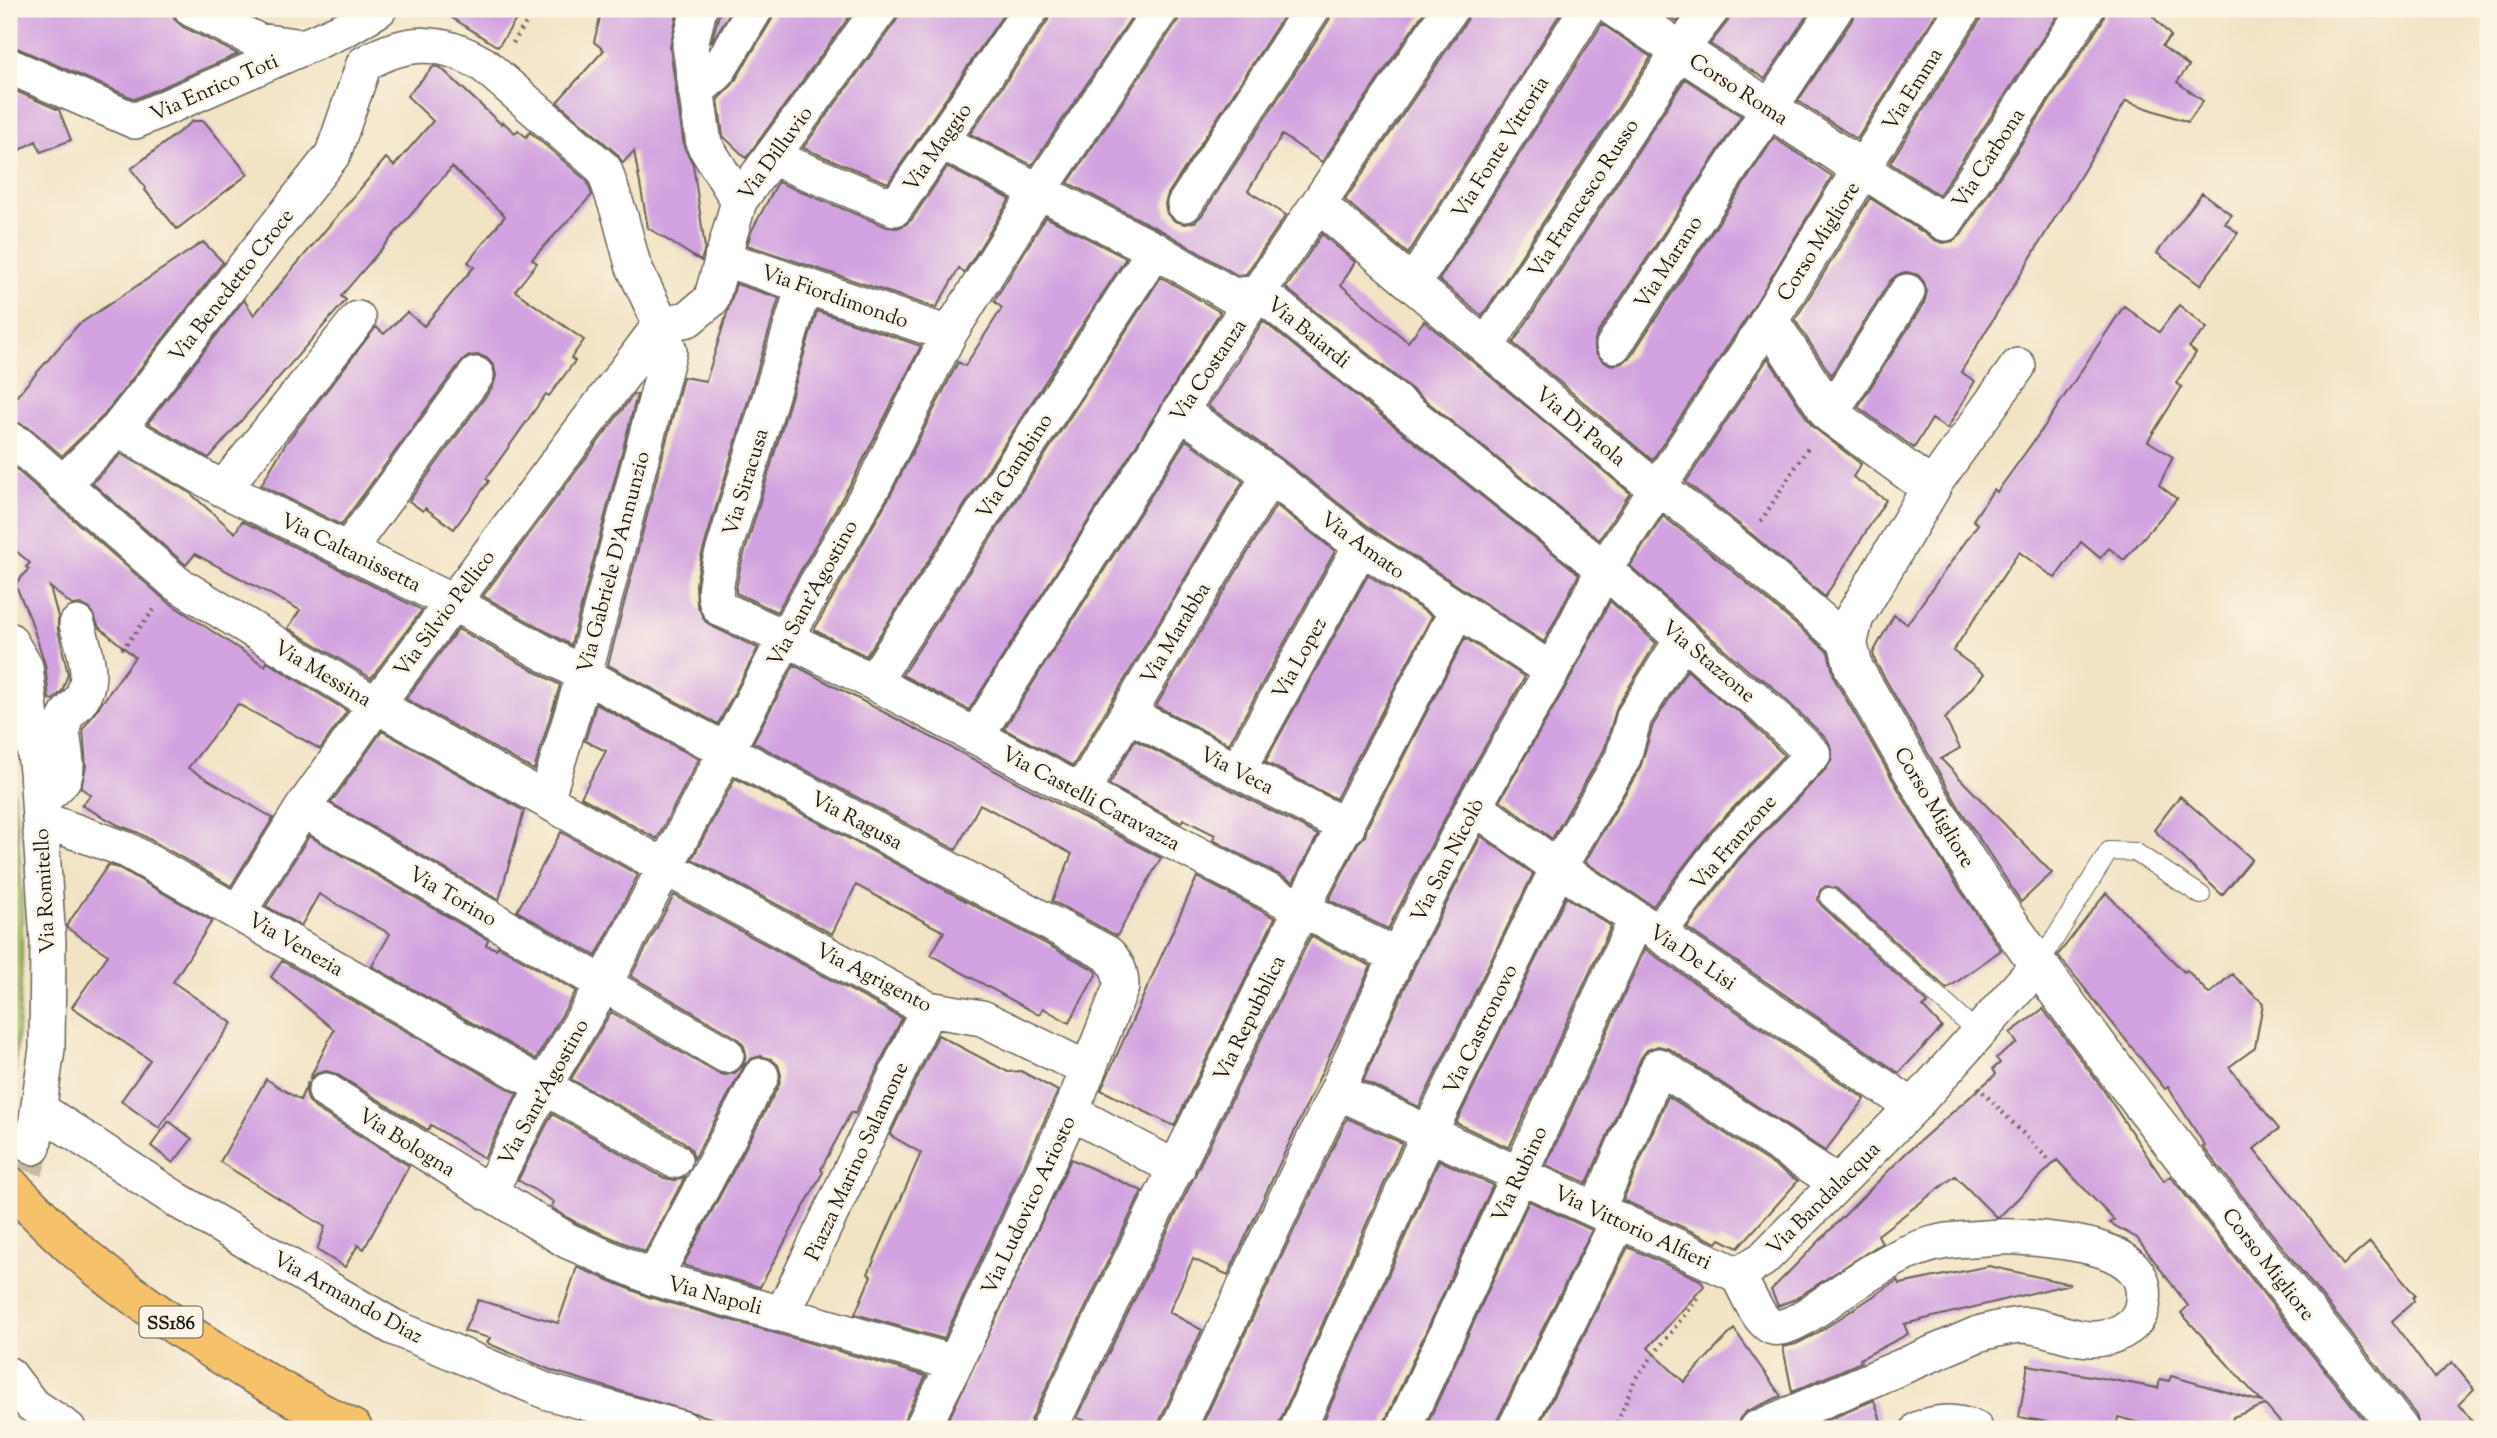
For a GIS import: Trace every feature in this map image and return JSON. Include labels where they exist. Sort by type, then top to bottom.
[{"type":"main road","name":"SS186","points":[[9,1185],[74,1248],[160,1315],[286,1395],[354,1429]]},
{"type":"street","points":[[192,9],[258,41],[304,48],[364,64]]},
{"type":"street","name":"Via Enrico Toti","points":[[9,66],[135,121],[304,48],[379,9]]},
{"type":"street","points":[[699,9],[691,45],[704,144],[738,201]]},
{"type":"street","points":[[696,92],[716,75],[755,9]]},
{"type":"street","name":"Via Dilluvio","points":[[661,324],[688,318],[711,300],[738,201],[880,9]]},
{"type":"street","name":"Via Maggio","points":[[771,157],[895,208],[1031,9]]},
{"type":"street","name":"Via Sant'Agostino","points":[[489,1193],[543,1087],[604,984],[786,637],[874,484],[948,334],[1038,192],[1161,9]]},
{"type":"street","points":[[1185,204],[1312,9]]},
{"type":"street","name":"Via Costanza","points":[[976,736],[1180,411],[1450,9]]},
{"type":"street","name":"Via Fonte Vittoria","points":[[1413,284],[1587,9]]},
{"type":"street","name":"Corso Roma","points":[[1616,9],[1862,169]]},
{"type":"street","name":"Via Francesco Russo","points":[[1487,345],[1680,50],[1712,9]]},
{"type":"street","name":"Via Marano","points":[[1614,345],[1835,9]]},
{"type":"street","name":"Via Emma","points":[[1862,169],[1963,9]]},
{"type":"street","name":"Via Carbona","points":[[1862,169],[1945,223],[2086,9]]},
{"type":"street","name":"Via Gabriele D'Annunzio","points":[[364,64],[384,52],[405,46],[428,45],[467,55],[484,65],[604,169],[633,265],[661,324],[669,351],[584,675],[546,800]]},
{"type":"street","name":"Via Benedetto Croce","points":[[62,484],[118,429],[333,154],[364,64]]},
{"type":"street","name":"Via Baiardi","points":[[942,142],[1155,250],[1233,296],[1260,293],[1604,569]]},
{"type":"street","name":"Corso Migliore","points":[[1862,169],[1769,320],[1830,414],[1931,488]]},
{"type":"street","name":"Via Di Paola","points":[[1318,204],[1569,417],[1643,478],[1659,487],[1741,551],[1848,643]]},
{"type":"street","name":"Via Gambino","points":[[873,682],[1155,250]]},
{"type":"street","name":"Via Fiordimondo","points":[[722,258],[948,334]]},
{"type":"street","name":"Via Siracusa","points":[[786,637],[721,609],[715,597],[720,563],[804,286]]},
{"type":"street","points":[[1830,414],[1908,292]]},
{"type":"street","points":[[223,489],[358,319]]},
{"type":"street","name":"Via San Nicolò","points":[[1178,1429],[1337,1091],[1397,956],[1474,806],[1552,671],[1604,569],[1769,320]]},
{"type":"street","name":"Via Silvio Pellico","points":[[239,911],[302,809],[376,705],[661,324]]},
{"type":"street","points":[[1848,643],[1854,618],[1931,488],[2018,366]]},
{"type":"street","points":[[347,551],[476,375]]},
{"type":"street","name":"Via Amato","points":[[1180,411],[1270,475],[1361,546],[1552,671]]},
{"type":"street","name":"Via Caltanissetta","points":[[118,429],[223,489],[452,602],[584,675]]},
{"type":"street","name":"Via Messina","points":[[9,439],[176,583],[376,705],[665,867]]},
{"type":"street","name":"Via Marabba","points":[[1081,792],[1270,475]]},
{"type":"street","name":"Via Lopez","points":[[1238,770],[1361,546]]},
{"type":"street","name":"Via Stazzone","points":[[1604,569],[1738,689],[1753,697],[1813,754]]},
{"type":"street","name":"Via Repubblica","points":[[1049,1429],[1301,910],[1347,827],[1457,611]]},
{"type":"street","points":[[39,810],[62,782],[65,773],[62,727],[66,713],[79,702],[88,682],[86,658],[77,624]]},
{"type":"street","name":"Via Castelli Caravazza","points":[[786,637],[1301,910],[1397,956]]},
{"type":"street","name":"Via Romitello","points":[[9,639],[24,667],[37,771],[48,942],[47,1049],[33,1147]]},
{"type":"street","name":"Via Castronovo","points":[[1298,1429],[1429,1133],[1558,868],[1623,758],[1634,717],[1682,640]]},
{"type":"street","name":"Corso Migliore","points":[[1848,643],[1854,668],[1964,856],[2039,964],[2131,1089],[2399,1429]]},
{"type":"street","name":"Via Ragusa","points":[[584,675],[1108,954],[1117,964],[1121,976]]},
{"type":"street","name":"Via Veca","points":[[1128,713],[1347,827]]},
{"type":"street","name":"Via Franzone","points":[[1647,927],[1813,754]]},
{"type":"street","name":"Via De Lisi","points":[[1474,806],[1558,868],[1913,1107]]},
{"type":"street","name":"Via Torino","points":[[302,809],[726,1055]]},
{"type":"street","name":"Via Venezia","points":[[39,810],[127,850],[213,900],[239,911],[674,1160]]},
{"type":"street","name":"Via Agrigento","points":[[665,867],[928,1009],[982,1017],[1089,1070]]},
{"type":"street","name":"Via Rubino","points":[[1403,1429],[1519,1175],[1647,927]]},
{"type":"street","name":"Via Bandalacqua","points":[[1738,1275],[1763,1259],[1913,1107],[2039,964]]},
{"type":"street","name":"Via Ludovico Ariosto","points":[[922,1429],[1071,1112],[1117,997],[1121,976]]},
{"type":"street","name":"Piazza Marino Salamone","points":[[783,1313],[928,1009]]},
{"type":"street","points":[[1516,1429],[1608,1215],[1659,1066],[1838,1183]]},
{"type":"street","points":[[654,1278],[761,1076]]},
{"type":"street","name":"Via Bologna","points":[[326,1091],[489,1193]]},
{"type":"street","name":"Via Vittorio Alfieri","points":[[1337,1091],[1738,1275]]},
{"type":"street","name":"Via Armando Diaz","points":[[40,1110],[177,1199],[393,1327],[548,1392],[683,1429]]},
{"type":"street","points":[[1071,1112],[1177,1169]]},
{"type":"street","name":"Via Napoli","points":[[489,1193],[568,1241],[654,1278],[955,1363]]},
{"type":"street","points":[[1738,1275],[1762,1319],[1770,1326],[1781,1329],[1863,1277],[1908,1253],[1945,1242],[2006,1236],[2079,1242],[2117,1255],[2133,1267],[2143,1287],[2142,1307],[2134,1323],[2122,1333],[2102,1339],[2082,1338],[2025,1325],[2003,1327],[1978,1334],[1756,1429]]},
{"type":"street","points":[[9,1375],[30,1404],[68,1429]]},
{"type":"street","points":[[1919,1429],[1958,1422],[1975,1429]]},
{"type":"lane","points":[[2039,964],[2109,851],[2135,852],[2201,895]]},
{"type":"lane","points":[[1829,897],[1978,1033]]},
{"type":"path","points":[[1741,551],[1830,414]]},
{"type":"path","points":[[124,647],[176,583]]},
{"type":"path","points":[[1952,1062],[2048,1159]]},
{"type":"path","points":[[1615,1429],[1636,1379],[1697,1296],[1738,1275]]},
{"type":"green space","points":[[9,756],[19,847],[22,935],[19,1023],[9,1114]]},
{"type":"building","points":[[9,9],[172,9],[175,20],[183,27],[238,54],[135,99],[9,46]]},
{"type":"building","points":[[438,9],[523,9],[498,47]]},
{"type":"building","points":[[602,9],[678,9],[670,48],[684,147],[693,164],[705,248],[701,261],[648,228],[634,151],[623,163],[617,154],[557,102],[604,50],[594,42]]},
{"type":"building","points":[[719,9],[732,9],[711,43],[719,14]]},
{"type":"building","points":[[775,9],[855,9],[746,158],[723,136],[718,99],[733,84],[772,19]]},
{"type":"building","points":[[901,9],[1007,9],[888,183],[803,148],[896,21]]},
{"type":"building","points":[[1051,9],[1137,9],[1032,165],[970,134],[1048,20]]},
{"type":"building","points":[[1181,9],[1288,9],[1168,194],[1165,204],[1167,214],[1175,221],[1185,224],[1195,222],[1202,215],[1329,20],[1332,9],[1426,9],[1322,162],[1282,135],[1248,191],[1286,215],[1246,274],[1237,275],[1164,232],[1068,183],[1178,20]]},
{"type":"building","points":[[1470,9],[1563,9],[1408,254],[1345,200],[1467,20]]},
{"type":"building","points":[[1657,9],[1687,9],[1677,22]]},
{"type":"building","points":[[1732,9],[1811,9],[1765,79],[1710,44],[1728,21]]},
{"type":"building","points":[[1855,9],[1939,9],[1857,139],[1798,101],[1852,20]]},
{"type":"building","points":[[1983,9],[2062,9],[1939,195],[1890,163],[1980,20]]},
{"type":"building","points":[[2106,9],[2146,9],[2171,36],[2162,46],[2189,66],[2177,82],[2203,101],[2188,122],[2126,101],[1961,372],[1975,381],[1947,429],[1932,419],[1914,448],[1858,407],[1924,303],[1927,292],[1918,275],[1907,272],[1890,281],[1831,375],[1795,320],[1870,198],[1935,240],[1943,243],[1953,241],[1961,235],[2103,20]]},
{"type":"building","points":[[1602,24],[1651,57],[1482,316],[1439,280]]},
{"type":"building","points":[[434,66],[441,68],[501,124],[503,122],[515,133],[518,130],[526,137],[530,132],[587,181],[592,195],[532,259],[537,263],[515,291],[584,340],[571,358],[575,361],[549,396],[546,394],[454,529],[425,508],[423,511],[409,501],[493,386],[496,376],[494,366],[487,358],[479,355],[469,356],[460,363],[341,525],[261,485],[286,443],[376,327],[384,334],[407,312],[424,326],[474,267],[468,262],[505,216],[452,167],[341,296],[346,300],[209,458],[148,423],[244,300],[254,315],[386,158],[394,166],[433,121],[407,96]]},
{"type":"building","points":[[1685,79],[1741,116],[1597,334],[1594,343],[1596,353],[1604,362],[1612,365],[1622,363],[1631,356],[1774,138],[1832,176],[1749,314],[1652,460],[1513,343]]},
{"type":"building","points":[[9,88],[59,110],[71,140],[41,152],[36,141],[9,156]]},
{"type":"building","points":[[193,121],[204,121],[248,174],[177,229],[131,169]]},
{"type":"building","points":[[947,167],[1010,199],[964,273],[959,268],[936,308],[747,245],[752,230],[778,182],[887,227],[897,228],[912,219]]},
{"type":"building","points":[[2202,193],[2232,215],[2225,223],[2238,233],[2200,285],[2157,253]]},
{"type":"building","points":[[1046,217],[1126,258],[866,656],[814,630],[891,494],[958,362],[965,366],[1002,308],[994,301]]},
{"type":"building","points":[[1322,234],[1355,262],[1341,285],[1408,342],[1424,321],[1630,493],[1599,540],[1286,288]]},
{"type":"building","points":[[203,242],[223,262],[103,416],[62,456],[30,428],[9,419],[9,405],[78,325]]},
{"type":"building","points":[[1161,277],[1220,312],[969,710],[902,675]]},
{"type":"building","points":[[736,284],[779,298],[701,557],[696,584],[697,605],[705,621],[758,648],[718,724],[608,665],[683,377],[706,381]]},
{"type":"building","points":[[2179,305],[2207,328],[2189,347],[2196,353],[2176,383],[2182,387],[2148,441],[2173,457],[2159,485],[2177,499],[2124,560],[2109,548],[2100,558],[2081,542],[2055,578],[2019,552],[1953,651],[1984,674],[1945,719],[1960,748],[1941,759],[2052,873],[2021,902],[1960,809],[1875,661],[1873,653],[1894,615],[1907,624],[1978,524],[1973,520],[1994,489],[1997,492],[2046,424],[2124,306],[2159,332]]},
{"type":"building","points":[[817,311],[921,346],[856,474],[777,612],[736,593],[736,589]]},
{"type":"building","points":[[1263,321],[1579,574],[1544,642],[1373,530],[1208,406]]},
{"type":"building","points":[[1768,358],[1812,426],[1861,464],[1853,477],[1886,500],[1825,597],[1686,482]]},
{"type":"building","points":[[634,394],[637,395],[571,645],[483,596]]},
{"type":"building","points":[[1186,440],[1243,481],[1073,766],[1004,729]]},
{"type":"building","points":[[121,454],[190,493],[235,533],[242,521],[422,610],[371,678],[288,628],[300,610],[195,554],[186,565],[92,483]]},
{"type":"building","points":[[9,463],[165,600],[265,666],[267,662],[347,711],[320,749],[238,704],[188,768],[273,818],[231,886],[137,832],[81,805],[91,795],[81,788],[86,766],[83,729],[135,657],[99,627],[90,609],[81,604],[72,605],[50,587],[68,674],[62,691],[53,700],[49,699],[45,664],[30,618],[15,584],[29,569],[26,567],[30,563],[9,545]]},
{"type":"building","points":[[1276,505],[1335,551],[1229,744],[1156,706]]},
{"type":"building","points":[[1663,516],[1828,652],[1835,680],[1908,806],[2001,950],[1947,989],[1837,889],[1826,886],[1820,890],[1818,900],[1821,905],[1928,1003],[1923,1007],[1942,1027],[1899,1073],[1687,928],[1740,858],[1827,768],[1832,759],[1832,749],[1827,739],[1767,682],[1750,672],[1630,566]]},
{"type":"building","points":[[1368,575],[1432,616],[1336,799],[1265,762]]},
{"type":"building","points":[[1610,601],[1656,643],[1617,707],[1604,750],[1552,839],[1500,800],[1569,681]]},
{"type":"building","points":[[458,629],[560,685],[534,770],[406,699]]},
{"type":"building","points":[[1465,638],[1525,677],[1456,797],[1388,929],[1329,900],[1358,843],[1365,836],[1367,827]]},
{"type":"building","points":[[794,665],[1161,858],[1117,936],[1052,901],[1072,854],[980,804],[956,850],[753,742]]},
{"type":"building","points":[[1687,670],[1725,704],[1741,713],[1784,755],[1711,831],[1653,906],[1585,862],[1640,768],[1653,725]]},
{"type":"building","points":[[596,704],[699,759],[657,839],[581,797],[606,751],[585,741]]},
{"type":"building","points":[[382,731],[524,811],[499,900],[331,803]]},
{"type":"building","points":[[1135,740],[1318,835],[1293,882],[1213,840],[1215,835],[1183,819],[1181,823],[1109,785]]},
{"type":"building","points":[[735,778],[1095,970],[1097,973],[1069,1023],[1043,1008],[1039,1015],[931,955],[944,932],[856,885],[832,934],[692,859]]},
{"type":"building","points":[[2180,796],[2252,859],[2222,895],[2154,830]]},
{"type":"building","points":[[561,832],[638,875],[596,956],[517,911]]},
{"type":"building","points":[[309,836],[488,940],[486,945],[496,949],[498,946],[576,991],[536,1059],[372,966],[390,934],[319,894],[301,926],[266,906]]},
{"type":"building","points":[[1481,836],[1533,874],[1419,1107],[1363,1081],[1415,965]]},
{"type":"building","points":[[108,865],[119,868],[212,921],[173,982],[232,1023],[159,1128],[121,1101],[150,1060],[72,1007],[108,955],[67,928],[67,925]]},
{"type":"building","points":[[1197,877],[1275,918],[1174,1126],[1101,1090]]},
{"type":"building","points":[[2106,893],[2209,994],[2232,974],[2263,1003],[2255,1048],[2229,1067],[2279,1129],[2254,1149],[2301,1206],[2343,1265],[2370,1242],[2415,1295],[2414,1301],[2392,1321],[2434,1378],[2452,1362],[2474,1389],[2459,1404],[2478,1429],[2420,1429],[2416,1415],[2203,1147],[2205,1146],[2168,1087],[2165,1089],[2058,955]]},
{"type":"building","points":[[674,895],[902,1018],[855,1114],[851,1112],[821,1169],[823,1172],[760,1287],[683,1265],[779,1085],[781,1075],[778,1065],[761,1056],[751,1059],[744,1066],[694,1159],[691,1149],[684,1142],[571,1079],[611,1012],[717,1073],[735,1073],[744,1064],[744,1046],[737,1038],[631,976]]},
{"type":"building","points":[[1566,897],[1611,926],[1509,1148],[1456,1123]]},
{"type":"building","points":[[1311,936],[1371,966],[1228,1275],[1193,1259],[1169,1312],[1202,1330],[1158,1429],[1112,1429],[1077,1418]]},
{"type":"building","points":[[1645,949],[1865,1099],[1825,1151],[1670,1049],[1658,1046],[1647,1050],[1641,1058],[1587,1183],[1546,1165]]},
{"type":"building","points":[[282,961],[517,1094],[484,1158],[431,1125],[428,1130],[336,1074],[326,1071],[309,1080],[334,1030],[271,977]]},
{"type":"building","points":[[2043,1009],[2102,1088],[2164,1181],[2170,1176],[2371,1429],[2286,1429],[2265,1405],[2233,1417],[2230,1429],[2162,1429],[2118,1417],[2116,1429],[2087,1429],[2019,1417],[2028,1365],[2158,1388],[2160,1379],[2169,1381],[2171,1376],[2262,1402],[2181,1313],[2188,1306],[2137,1238],[2110,1223],[2114,1220],[2057,1160],[1999,1217],[1955,1176],[1878,1235],[1882,1243],[1795,1299],[1778,1306],[1771,1290],[1906,1153],[1996,1074],[1993,1069],[2000,1063],[1996,1058],[2017,1043],[2010,1033]]},
{"type":"building","points":[[938,1035],[1008,1072],[1021,1071],[1058,1091],[944,1339],[855,1314],[871,1276],[868,1274],[921,1153],[890,1135]]},
{"type":"building","points":[[266,1079],[300,1100],[308,1082],[308,1100],[315,1108],[409,1166],[364,1249],[358,1245],[345,1267],[317,1250],[325,1227],[220,1162]]},
{"type":"building","points":[[1668,1096],[1798,1181],[1738,1248],[1720,1239],[1717,1243],[1623,1200]]},
{"type":"building","points":[[552,1114],[664,1178],[675,1180],[685,1177],[645,1252],[577,1223],[551,1207],[554,1202],[518,1180]]},
{"type":"building","points":[[1347,1118],[1402,1143],[1278,1429],[1200,1429]]},
{"type":"building","points":[[169,1121],[192,1139],[173,1163],[151,1146]]},
{"type":"building","points":[[1071,1159],[1142,1191],[1029,1429],[944,1429]]},
{"type":"building","points":[[1439,1160],[1493,1185],[1383,1429],[1320,1429]]},
{"type":"building","points":[[1529,1201],[1592,1230],[1497,1420],[1495,1429],[1425,1429]]},
{"type":"building","points":[[1628,1247],[1700,1280],[1704,1286],[1648,1348],[1684,1382],[1734,1329],[1781,1396],[1747,1411],[1740,1418],[1736,1429],[1537,1429]]},
{"type":"building","points":[[1989,1266],[2070,1284],[1904,1324],[1908,1334],[1860,1359],[1861,1362],[1792,1392],[1783,1347],[1816,1334],[1898,1280],[1900,1284]]},
{"type":"building","points":[[577,1267],[649,1297],[926,1376],[902,1429],[764,1429],[742,1423],[741,1427],[553,1371],[487,1343],[490,1338],[464,1331],[478,1300],[558,1323]]},
{"type":"building","points":[[1874,1400],[1881,1421],[1862,1429],[1807,1429]]},
{"type":"tunnel","points":[[9,1221],[33,1147]]}]
